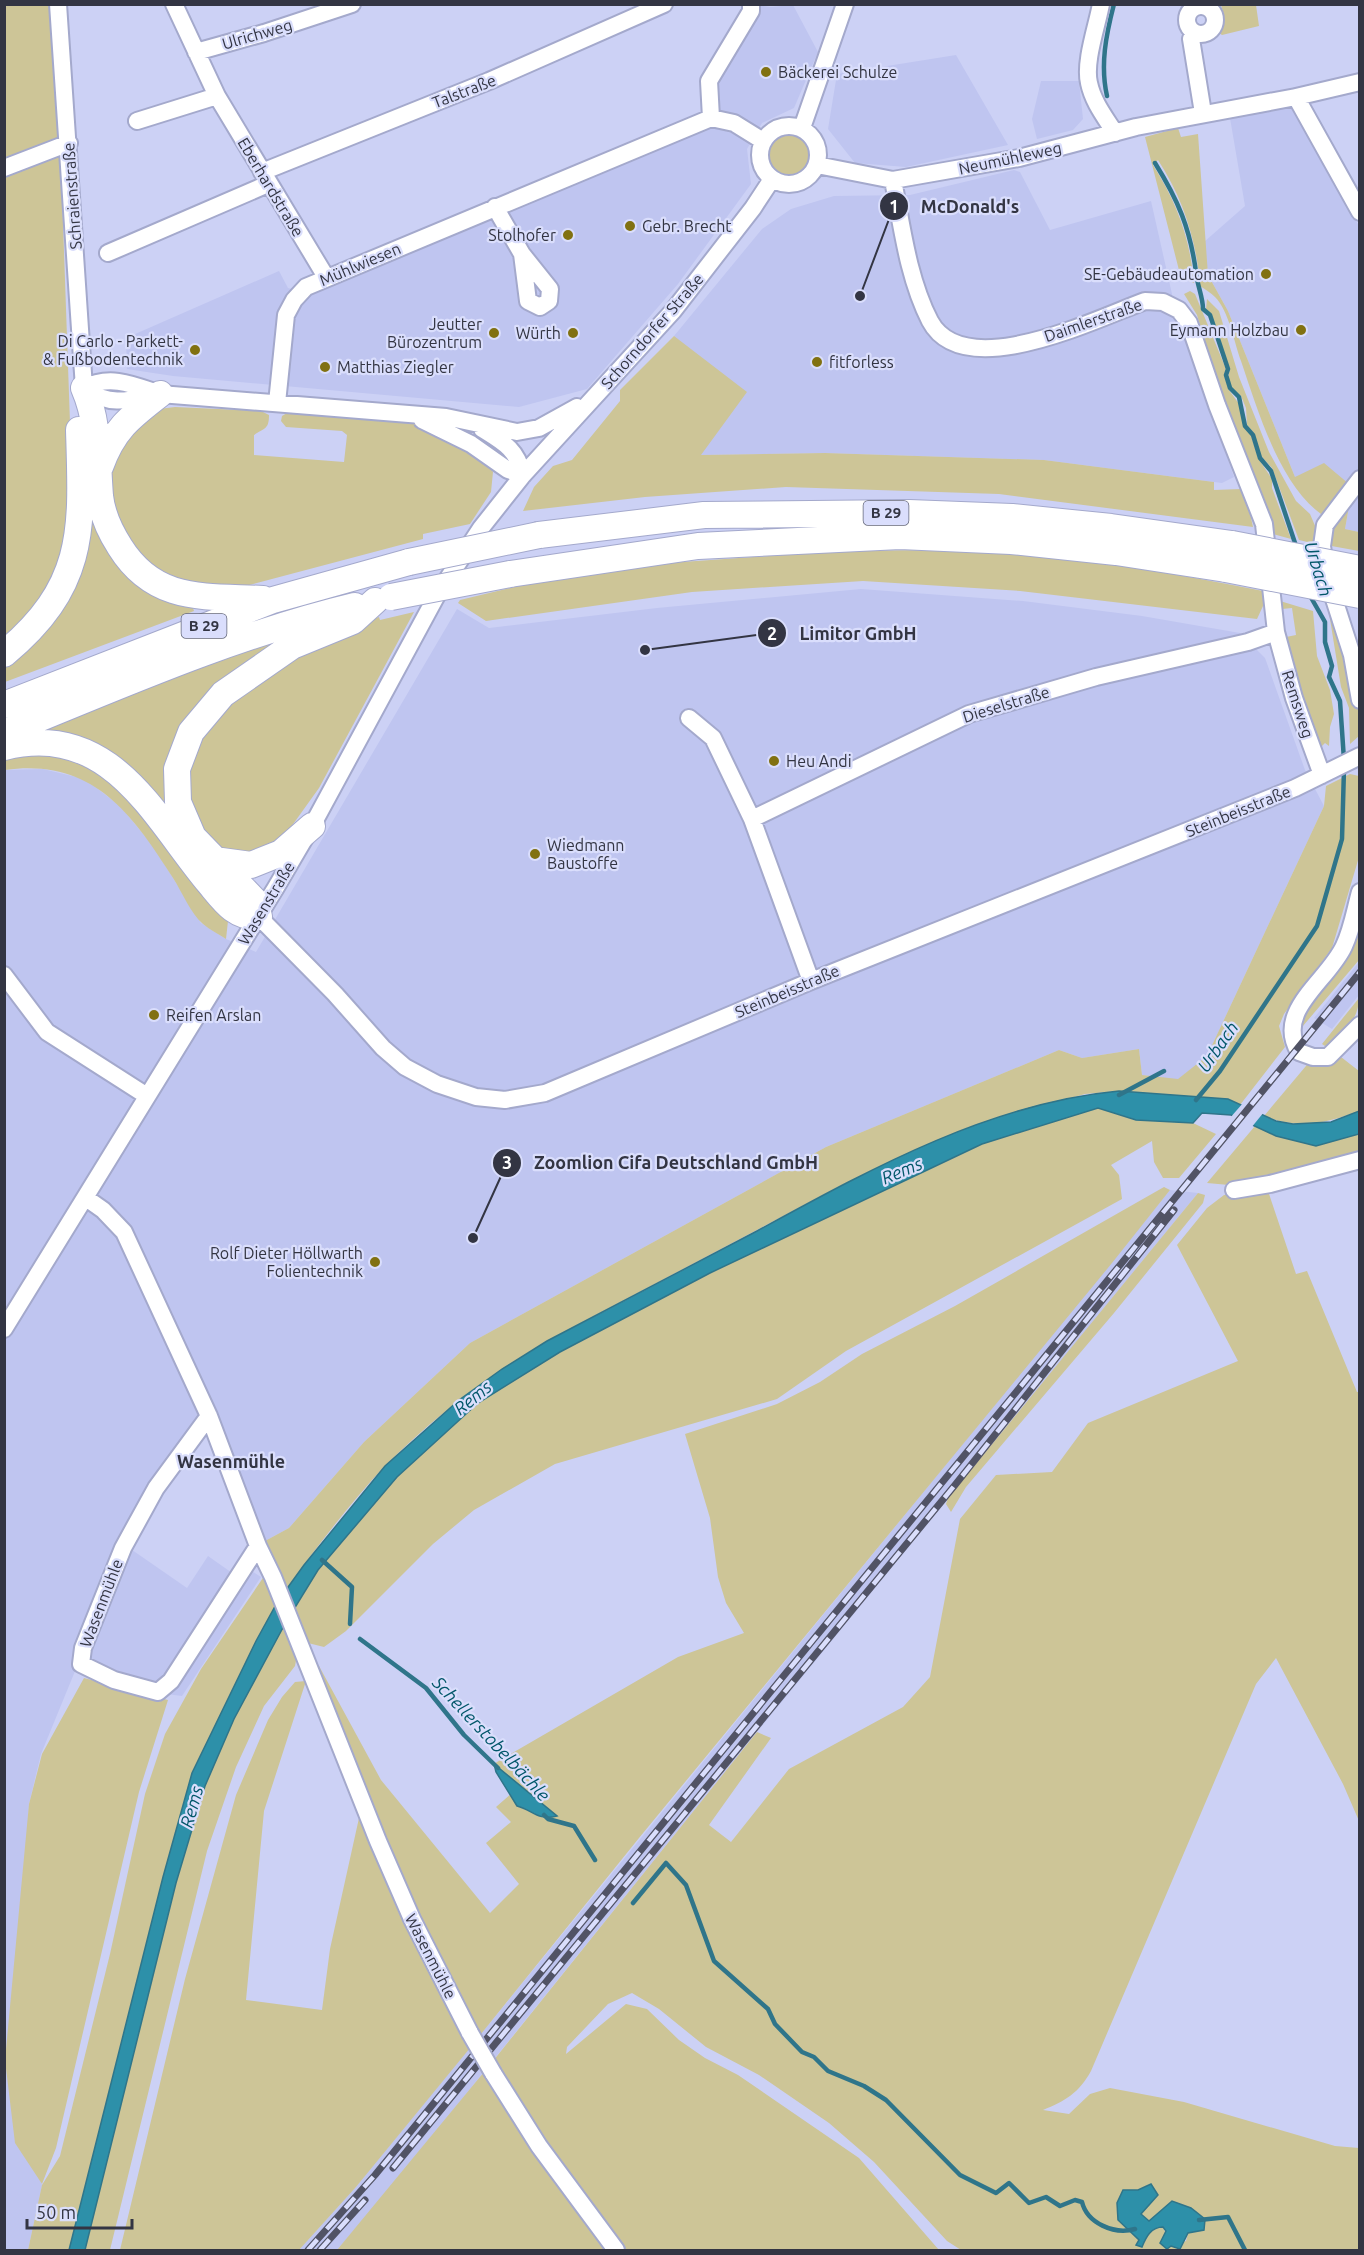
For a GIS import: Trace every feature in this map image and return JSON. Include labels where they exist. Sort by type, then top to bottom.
[{"type":"highway","points":[[84,388],[94,410],[100,500],[112,534],[129,562],[152,582],[181,594],[208,598],[273,600]]},
{"type":"highway","points":[[4,654],[50,608],[69,573],[78,538],[78,411],[84,388]]},
{"type":"highway","points":[[99,473],[107,447],[123,423],[160,394]]},
{"type":"highway","name":"B 29","points":[[4,705],[273,600],[409,562],[539,535],[704,515],[909,513],[1012,517],[1111,527],[1229,556],[1359,595]]},
{"type":"highway","name":"B 29","points":[[4,733],[173,663],[320,615],[383,599],[510,574],[698,546],[900,536],[1011,541],[1116,552],[1229,556],[1359,569]]},
{"type":"highway","points":[[4,747],[17,744],[53,744],[85,753],[116,768],[149,803],[184,854],[226,903],[244,917],[259,916],[255,902],[193,837],[178,802],[177,769],[191,732],[224,694],[292,646],[353,621],[383,599]]},
{"type":"highway","points":[[214,860],[251,865],[281,853],[312,826]]},
{"type":"street","name":"Schraienstraße","points":[[58,4],[84,388]]},
{"type":"street","name":"Eberhardstraße","points":[[174,4],[217,96],[326,278]]},
{"type":"street","name":"Ulrichweg","points":[[195,52],[264,33],[352,4]]},
{"type":"street","name":"Talstraße","points":[[108,253],[265,178],[664,4]]},
{"type":"street","points":[[751,4],[751,11],[709,81],[711,118],[734,123],[763,141]]},
{"type":"street","points":[[802,128],[845,4]]},
{"type":"street","points":[[1101,4],[1092,46],[1088,81],[1095,102],[1115,133]]},
{"type":"street","points":[[1194,32],[1191,39],[1203,113]]},
{"type":"street","name":"Neumühleweg","points":[[817,165],[893,180],[1019,158],[1203,113],[1296,97],[1359,82]]},
{"type":"street","points":[[137,121],[217,96]]},
{"type":"street","points":[[1296,97],[1359,213]]},
{"type":"street","name":"Mühlwiesen","points":[[277,403],[286,315],[294,300],[306,287],[711,118]]},
{"type":"street","points":[[790,125],[802,128],[809,133],[818,148],[817,165],[807,178],[799,183],[782,183],[772,179],[761,165],[759,156],[763,141],[777,127],[790,125]]},
{"type":"street","points":[[4,168],[69,143]]},
{"type":"street","name":"Schorndorfer Straße","points":[[523,475],[673,311],[753,208],[772,179]]},
{"type":"street","name":"Daimlerstraße","points":[[893,180],[909,259],[919,292],[931,323],[952,341],[969,348],[1013,346],[1145,301],[1163,302],[1179,310],[1188,323],[1217,405],[1264,524],[1276,632]]},
{"type":"street","points":[[495,207],[522,254]]},
{"type":"street","points":[[84,388],[99,399],[125,401],[160,394],[406,413],[446,417],[477,426],[517,432],[539,428],[566,414],[599,391]]},
{"type":"street","points":[[406,413],[471,444],[508,470],[523,475]]},
{"type":"street","points":[[477,426],[512,448],[519,459],[523,475]]},
{"type":"street","name":"Wasenstraße","points":[[4,1329],[259,916],[312,826],[437,595],[481,528],[523,475]]},
{"type":"street","points":[[1359,479],[1325,525],[1322,546],[1326,574],[1352,655],[1359,700]]},
{"type":"street","name":"Remsweg","points":[[1276,632],[1294,698],[1326,773]]},
{"type":"street","name":"Dieselstraße","points":[[752,819],[969,714],[1096,677],[1248,642],[1276,632]]},
{"type":"street","points":[[689,718],[713,738],[752,819],[811,981]]},
{"type":"street","name":"Steinbeisstraße","points":[[259,916],[335,994],[383,1048],[405,1067],[437,1084],[476,1096],[505,1100],[545,1094],[811,981],[1284,793],[1358,757]]},
{"type":"street","points":[[1359,892],[1345,946],[1332,967],[1294,1013],[1292,1036],[1299,1052],[1313,1057],[1328,1057],[1359,1025]]},
{"type":"street","points":[[4,975],[47,1032],[147,1096]]},
{"type":"street","points":[[1234,1190],[1291,1179],[1359,1160]]},
{"type":"street","name":"Wasenmühle","points":[[86,1198],[103,1210],[124,1232],[209,1416],[258,1546],[273,1577],[408,1910],[470,2033],[493,2073],[538,2146],[616,2250]]},
{"type":"street","name":"Wasenmühle","points":[[209,1416],[156,1488],[123,1548],[83,1648],[81,1664],[114,1680],[158,1692],[171,1681],[258,1546]]},
{"type":"shaded area","points":[[5,5],[49,5],[59,108],[73,509],[54,583],[5,642]]},
{"type":"shaded area","points":[[757,5],[770,7],[793,5],[818,52],[794,108],[762,123],[747,149],[751,184],[678,284],[587,389],[519,407],[173,376],[127,369],[126,338],[279,271],[288,288],[312,294],[700,125],[716,78]]},
{"type":"shaded area","points":[[1221,5],[1256,5],[1259,26],[1222,35],[1218,32],[1224,15]]},
{"type":"shaded area","points":[[956,55],[1008,145],[906,167],[855,163],[828,129],[837,74]]},
{"type":"shaded area","points":[[1041,81],[1079,81],[1083,119],[1073,130],[1037,139],[1032,119]]},
{"type":"shaded area","points":[[1292,105],[1359,226],[1359,532],[1345,529],[1351,495],[1295,477],[1228,311],[1208,275],[1204,242],[1245,206],[1230,118]]},
{"type":"shaded area","points":[[1178,128],[1181,137],[1198,134],[1208,275],[1228,311],[1295,477],[1324,463],[1349,484],[1328,511],[1321,514],[1306,501],[1293,484],[1271,444],[1254,401],[1224,310],[1215,297],[1200,286],[1196,253],[1187,221],[1175,190],[1158,160],[1153,165],[1181,221],[1186,236],[1194,283],[1181,278],[1145,137]]},
{"type":"shaded area","points":[[787,132],[803,138],[809,154],[803,170],[787,176],[771,170],[765,154],[771,138]]},
{"type":"shaded area","points":[[1014,170],[1020,172],[1050,230],[1151,201],[1172,294],[1172,315],[1189,348],[1234,477],[1222,483],[1044,460],[825,453],[700,455],[674,336],[762,229],[791,209],[834,196],[910,195]]},
{"type":"shaded area","points":[[1190,291],[1195,294],[1226,369],[1224,375],[1229,390],[1242,408],[1244,427],[1251,435],[1258,458],[1272,479],[1272,488],[1291,539],[1273,534],[1265,502],[1214,372],[1197,315],[1184,294]]},
{"type":"shaded area","points":[[1207,299],[1219,311],[1239,377],[1269,452],[1296,501],[1310,514],[1316,528],[1316,544],[1299,540],[1272,468],[1261,456],[1253,432],[1247,425],[1246,408],[1241,396],[1231,387],[1228,377],[1230,369],[1213,329],[1211,314],[1206,309]]},
{"type":"shaded area","points":[[674,336],[747,392],[701,455],[825,453],[1044,460],[1214,482],[1214,490],[1241,489],[1248,504],[1253,527],[999,494],[786,487],[645,497],[523,511],[534,487],[553,466],[572,460],[620,401],[620,390]]},
{"type":"shaded area","points":[[175,407],[261,411],[269,415],[269,420],[265,428],[254,435],[254,455],[344,462],[347,435],[342,431],[286,427],[281,421],[282,416],[287,413],[422,425],[485,458],[493,472],[491,492],[470,524],[423,534],[423,539],[238,588],[215,591],[155,576],[120,537],[108,478],[113,452],[159,409]]},
{"type":"shaded area","points":[[82,412],[102,530],[192,605],[194,611],[5,682],[5,664],[58,608]]},
{"type":"shaded area","points":[[1351,495],[1345,529],[1359,532],[1359,551],[1326,545],[1327,533]]},
{"type":"shaded area","points":[[841,551],[973,551],[1094,562],[1263,591],[1263,606],[1257,619],[1020,591],[863,581],[692,592],[486,621],[458,603],[460,600],[552,578],[668,563]]},
{"type":"shaded area","points":[[861,589],[1023,601],[1142,616],[1240,633],[1265,658],[1305,770],[1324,806],[1207,1056],[1178,1080],[1142,1075],[1139,1049],[1082,1058],[1059,1050],[826,1147],[470,1343],[364,1442],[289,1528],[265,1541],[201,1417],[122,1543],[187,1588],[208,1556],[235,1575],[247,1568],[261,1577],[182,1696],[150,1692],[80,1659],[41,1754],[29,1804],[16,2049],[23,2134],[42,2185],[28,2250],[4,2250],[4,770],[43,769],[85,779],[120,806],[153,846],[201,923],[226,939],[256,952],[457,609],[489,628],[657,608]]},
{"type":"shaded area","points":[[1280,601],[1313,611],[1317,656],[1330,690],[1334,714],[1330,727],[1329,746],[1325,743],[1321,747],[1303,707],[1286,637],[1296,635],[1292,608],[1282,609]]},
{"type":"shaded area","points":[[414,612],[319,788],[281,841],[242,856],[206,843],[185,804],[188,753],[222,701],[328,635],[379,617],[380,620]]},
{"type":"shaded area","points":[[1329,613],[1336,613],[1355,704],[1359,711],[1359,736],[1350,744],[1349,708],[1341,687]]},
{"type":"shaded area","points":[[283,637],[184,730],[180,829],[146,789],[35,734],[36,727]]},
{"type":"shaded area","points":[[17,748],[101,766],[228,921],[226,939],[199,920],[141,832],[106,795],[85,781],[62,773],[35,768],[5,770],[4,751]]},
{"type":"shaded area","points":[[1350,774],[1359,776],[1359,857],[1332,948],[1284,1014],[1279,1026],[1285,1047],[1240,1105],[1228,1099],[1119,1091],[1085,1094],[976,1125],[838,1187],[547,1341],[483,1383],[442,1414],[385,1466],[333,1527],[285,1591],[265,1541],[289,1528],[364,1442],[470,1343],[826,1147],[1059,1050],[1082,1058],[1139,1049],[1142,1075],[1178,1079],[1207,1056],[1324,806],[1326,786]]},
{"type":"shaded area","points":[[1359,909],[1359,960],[1297,1033],[1297,1018]]},
{"type":"shaded area","points":[[1359,962],[1359,995],[1332,1029],[1314,1018]]},
{"type":"shaded area","points":[[1359,998],[1353,1020],[1344,1033],[1325,1046],[1322,1044]]},
{"type":"shaded area","points":[[1341,1057],[1359,1071],[1359,1111],[1324,1122],[1300,1124],[1264,1116],[1311,1060],[1325,1063]]},
{"type":"shaded area","points":[[1098,1108],[1136,1120],[1193,1123],[1216,1134],[1179,1178],[1163,1178],[1154,1162],[1152,1141],[1111,1165],[1119,1175],[1122,1199],[846,1351],[777,1399],[555,1464],[474,1510],[433,1544],[346,1631],[324,1647],[308,1643],[292,1612],[318,1570],[397,1477],[478,1403],[560,1352],[710,1273],[982,1144]]},
{"type":"shaded area","points":[[1255,1126],[1276,1136],[1316,1145],[1359,1134],[1359,1151],[1240,1186],[1207,1183]]},
{"type":"shaded area","points":[[1164,1187],[1170,1190],[1112,1263],[639,1838],[481,2034],[416,1919],[316,1670],[319,1666],[381,1780],[490,1913],[519,1884],[486,1843],[511,1822],[496,1807],[511,1794],[517,1806],[540,1817],[556,1816],[494,1764],[678,1657],[744,1633],[726,1603],[718,1577],[710,1518],[685,1434],[777,1404],[820,1382],[862,1354],[955,1306]]},
{"type":"shaded area","points":[[1267,1188],[1296,1274],[1307,1271],[1357,1392],[1359,1392],[1359,1821],[1343,1784],[1276,1658],[1256,1684],[1091,2071],[1082,2085],[1071,2095],[1043,2110],[1069,2114],[1090,2094],[1110,2088],[1184,2102],[1335,2146],[1359,2148],[1359,2250],[961,2250],[947,2241],[874,2162],[829,2123],[759,2075],[706,2047],[659,2009],[632,1993],[608,2004],[567,2047],[566,2054],[626,2004],[647,2009],[679,2040],[705,2058],[738,2075],[859,2158],[939,2250],[624,2250],[541,2140],[493,2061],[757,1732],[771,1738],[709,1825],[731,1842],[789,1769],[903,1707],[930,1677],[960,1519],[996,1475],[1052,1472],[1088,1423],[1238,1361],[1177,1245],[1207,1208],[1224,1195]],"holes":[[[1123,2190],[1138,2190],[1141,2214],[1149,2222],[1191,2208],[1205,2219],[1196,2231],[1188,2233],[1186,2241],[1171,2246],[1163,2227],[1160,2227],[1149,2234],[1144,2243],[1136,2245],[1139,2240],[1129,2231]]]},
{"type":"shaded area","points":[[1170,1190],[1198,1193],[757,1732],[384,2196],[337,2250],[299,2250],[356,2187]]},
{"type":"shaded area","points":[[1198,1193],[1205,1195],[1203,1203],[1114,1313],[966,1487],[951,1512],[946,1504],[948,1498]]},
{"type":"shaded area","points":[[267,1572],[278,1601],[256,1641],[163,1877],[69,2250],[28,2250],[42,2185],[60,2156],[110,1954],[145,1794],[165,1734],[201,1669]]},
{"type":"shaded area","points":[[286,1622],[298,1650],[295,1666],[264,1706],[236,1767],[207,1851],[110,2250],[85,2250],[176,1883],[205,1786],[234,1719]]},
{"type":"shaded area","points":[[84,1678],[168,1700],[139,1792],[56,2148],[42,2184],[15,2143],[5,2060],[29,1804],[42,1754]]},
{"type":"shaded area","points":[[306,1681],[264,1811],[246,2000],[322,2010],[330,1949],[359,1818],[399,1913],[455,2015],[470,2048],[356,2187],[299,2250],[120,2250],[185,1979],[236,1795],[268,1720],[282,1697],[295,1682]]},
{"type":"shaded area","points":[[484,2072],[610,2250],[337,2250]]},
{"type":"water","name":"Rems","points":[[1119,1091],[1228,1099],[1276,1121],[1293,1124],[1331,1122],[1359,1111],[1359,1134],[1316,1146],[1276,1136],[1231,1115],[1202,1113],[1193,1123],[1136,1120],[1098,1108],[982,1144],[710,1273],[560,1352],[478,1403],[397,1477],[318,1570],[286,1622],[234,1719],[205,1786],[176,1883],[85,2250],[69,2250],[163,1877],[192,1773],[278,1601],[304,1565],[385,1466],[459,1400],[502,1369],[547,1341],[886,1163],[977,1124],[1023,1109],[1071,1098]]},
{"type":"water","points":[[494,1764],[557,1816],[540,1816],[517,1806],[496,1772]]},
{"type":"water","points":[[1151,2184],[1158,2195],[1141,2214],[1149,2221],[1172,2201],[1191,2208],[1205,2219],[1204,2230],[1188,2233],[1180,2249],[1171,2246],[1167,2249],[1160,2243],[1166,2231],[1163,2227],[1152,2231],[1142,2247],[1136,2245],[1139,2240],[1118,2220],[1117,2203],[1123,2190],[1138,2190]]},
{"type":"pier","points":[[1243,1103],[1264,1112],[1251,1128],[1230,1118]]},
{"type":"waterway","name":"Urbach","points":[[1107,96],[1104,73],[1105,50],[1114,4]]},
{"type":"waterway","name":"Urbach","points":[[1155,163],[1182,215],[1190,242],[1203,309],[1210,315],[1228,369],[1226,375],[1230,388],[1239,397],[1245,426],[1253,435],[1260,458],[1271,471],[1297,549]]},
{"type":"waterway","name":"Urbach","points":[[1309,594],[1325,622],[1325,642],[1332,666],[1329,677],[1340,701],[1344,760]]},
{"type":"waterway","name":"Urbach","points":[[1196,1100],[1220,1071],[1317,926],[1342,839],[1344,769]]},
{"type":"waterway","points":[[1119,1095],[1164,1071]]},
{"type":"waterway","name":"Schellerstobelbächle","points":[[322,1560],[352,1587],[350,1624]]},
{"type":"waterway","name":"Schellerstobelbächle","points":[[360,1639],[426,1688],[464,1735],[498,1768]]},
{"type":"waterway","name":"Schellerstobelbächle","points":[[544,1815],[548,1819],[574,1826],[595,1860]]},
{"type":"waterway","name":"Schellerstobelbächle","points":[[633,1903],[666,1863],[686,1885],[714,1961],[768,2009],[775,2024],[802,2052],[814,2057],[828,2071],[864,2086],[886,2100],[960,2175],[996,2193],[1009,2183],[1029,2203],[1046,2197],[1060,2206],[1075,2200],[1082,2202],[1089,2216],[1103,2226],[1119,2230],[1135,2229]]},
{"type":"waterway","name":"Schellerstobelbächle","points":[[1199,2220],[1228,2217],[1245,2250]]},
{"type":"railway","points":[[308,2250],[375,2175],[1360,972]]},
{"type":"railway","points":[[393,2168],[955,1485],[1174,1210]]},
{"type":"railway","points":[[320,2250],[365,2200]]},
{"type":"place","name":"Bäckerei Schulze","points":[[766,72]]},
{"type":"place","name":"Gebr. Brecht","points":[[630,226]]},
{"type":"place","name":"Stolhofer","points":[[568,235]]},
{"type":"place","name":"SE-Gebäudeautomation","points":[[1266,274]]},
{"type":"place","name":"McDonald's","points":[[860,296]]},
{"type":"place","name":"Eymann Holzbau","points":[[1301,330]]},
{"type":"place","name":"Jeutter Bürozentrum","points":[[494,333]]},
{"type":"place","name":"Würth","points":[[573,333]]},
{"type":"place","name":"Di Carlo - Parkett- & Fußbodentechnik","points":[[195,350]]},
{"type":"place","name":"fitforless","points":[[817,362]]},
{"type":"place","name":"Matthias Ziegler","points":[[325,367]]},
{"type":"place","name":"Limitor GmbH","points":[[645,650]]},
{"type":"place","name":"Heu Andi","points":[[774,761]]},
{"type":"place","name":"Wiedmann Baustoffe","points":[[535,854]]},
{"type":"place","name":"Reifen Arslan","points":[[154,1015]]},
{"type":"place","name":"Zoomlion Cifa Deutschland GmbH","points":[[473,1238]]},
{"type":"place","name":"Rolf Dieter Höllwarth Folientechnik","points":[[375,1262]]},
{"type":"district","name":"Wasenmühle","points":[[231,1462]]}]
